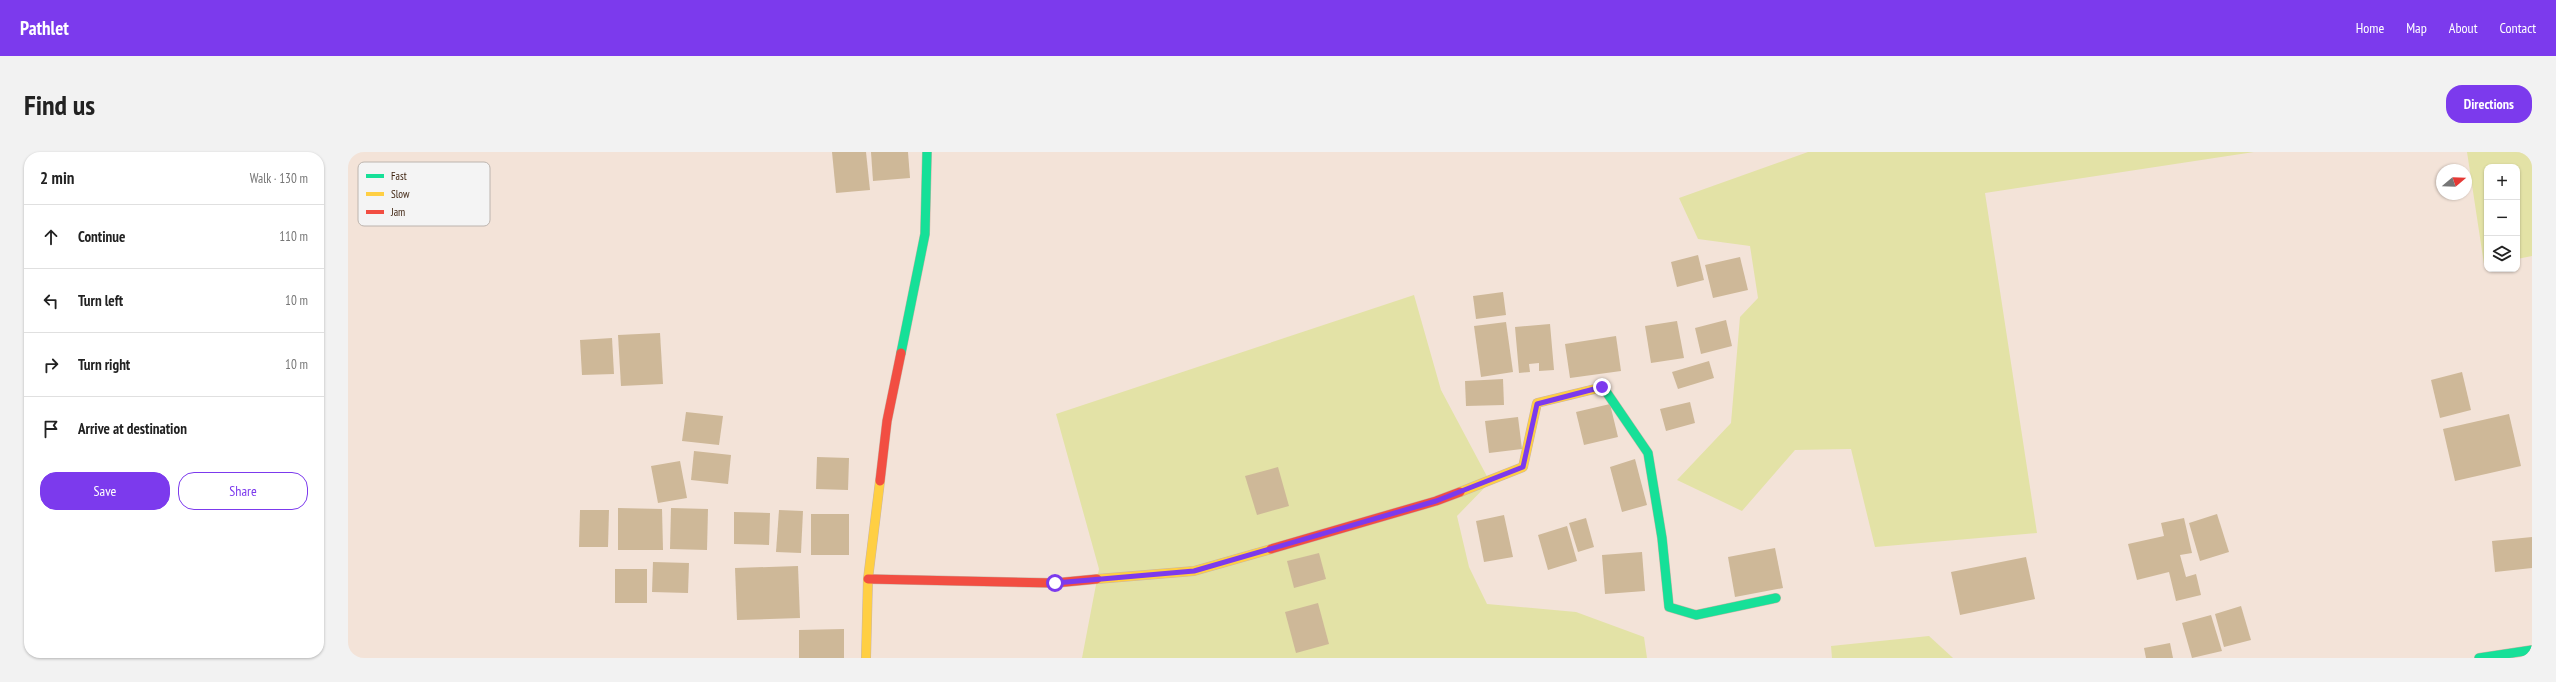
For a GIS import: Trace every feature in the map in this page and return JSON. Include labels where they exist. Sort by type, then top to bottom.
[{"type":"street","points":[[866,658],[868,579],[887,421],[925,234],[927,152]]},
{"type":"street","points":[[868,579],[1055,583],[1194,571],[1436,501],[1523,467],[1537,404],[1602,387],[1648,453],[1662,538],[1669,607],[1696,615],[1776,598]]},
{"type":"street","points":[[2479,658],[2532,650]]},
{"type":"shaded area","points":[[1808,152],[2254,152],[1985,193],[2037,533],[1875,547],[1851,449],[1795,450],[1742,511],[1677,480],[1731,423],[1740,317],[1758,298],[1750,246],[1698,239],[1679,198]]},
{"type":"shaded area","points":[[2467,152],[2532,152],[2532,256],[2520,258],[2520,164],[2484,164],[2484,264],[2472,185],[2472,164],[2469,164]]},
{"type":"shaded area","points":[[1414,295],[1441,390],[1490,482],[1457,516],[1469,567],[1487,604],[1576,612],[1644,637],[1647,658],[1082,658],[1099,569],[1056,414]]},
{"type":"shaded area","points":[[1929,636],[1953,658],[1832,658],[1831,646]]},
{"type":"building","points":[[832,152],[866,152],[870,190],[836,193]]},
{"type":"building","points":[[871,152],[908,152],[910,178],[873,181]]},
{"type":"building","points":[[1698,255],[1704,280],[1677,287],[1671,262]]},
{"type":"building","points":[[1740,257],[1748,290],[1713,298],[1705,265]]},
{"type":"building","points":[[1503,292],[1506,315],[1476,319],[1473,296]]},
{"type":"building","points":[[1726,320],[1732,346],[1701,354],[1695,328]]},
{"type":"building","points":[[1677,321],[1684,358],[1651,363],[1645,326]]},
{"type":"building","points":[[1506,322],[1513,372],[1481,377],[1474,326]]},
{"type":"building","points":[[1550,324],[1554,370],[1539,371],[1539,363],[1529,364],[1530,372],[1519,373],[1515,327]]},
{"type":"building","points":[[660,333],[663,384],[621,386],[618,335]]},
{"type":"building","points":[[1616,336],[1621,371],[1570,378],[1565,344]]},
{"type":"building","points":[[612,338],[614,374],[582,375],[580,340]]},
{"type":"building","points":[[1709,361],[1714,378],[1678,389],[1672,372]]},
{"type":"building","points":[[2462,372],[2471,410],[2440,418],[2431,380]]},
{"type":"building","points":[[1503,379],[1504,405],[1466,406],[1465,381]]},
{"type":"building","points":[[1690,402],[1695,423],[1666,431],[1660,409]]},
{"type":"building","points":[[1610,404],[1618,437],[1584,445],[1576,412]]},
{"type":"building","points":[[686,412],[723,416],[719,445],[682,441]]},
{"type":"building","points":[[2509,414],[2521,466],[2455,481],[2443,429]]},
{"type":"building","points":[[1518,417],[1522,449],[1489,453],[1485,421]]},
{"type":"building","points":[[694,451],[731,455],[728,484],[691,480]]},
{"type":"building","points":[[817,457],[849,458],[848,490],[816,489]]},
{"type":"building","points":[[1635,459],[1647,505],[1622,512],[1610,467]]},
{"type":"building","points":[[680,461],[687,498],[658,503],[651,466]]},
{"type":"building","points":[[1278,467],[1289,506],[1257,515],[1245,476]]},
{"type":"building","points":[[618,508],[662,509],[663,550],[618,550]]},
{"type":"building","points":[[671,508],[708,509],[707,550],[670,549]]},
{"type":"building","points":[[580,510],[609,510],[608,547],[579,547]]},
{"type":"building","points":[[779,510],[803,511],[801,553],[776,552]]},
{"type":"building","points":[[734,512],[770,513],[769,545],[734,544]]},
{"type":"building","points":[[811,514],[849,514],[849,555],[811,555]]},
{"type":"building","points":[[2217,514],[2229,552],[2200,561],[2189,523]]},
{"type":"building","points":[[1504,515],[1513,557],[1484,562],[1476,521]]},
{"type":"building","points":[[1586,518],[1594,547],[1578,552],[1569,523]]},
{"type":"building","points":[[2184,518],[2192,553],[2180,555],[2186,577],[2196,574],[2201,595],[2176,601],[2169,572],[2137,580],[2128,544],[2164,536],[2161,523]]},
{"type":"building","points":[[1567,526],[1577,561],[1548,570],[1538,535]]},
{"type":"building","points":[[2532,537],[2532,568],[2495,572],[2492,541]]},
{"type":"building","points":[[1775,548],[1783,588],[1735,597],[1728,557]]},
{"type":"building","points":[[1642,552],[1645,591],[1605,594],[1602,555]]},
{"type":"building","points":[[1319,553],[1326,579],[1294,588],[1287,561]]},
{"type":"building","points":[[2026,557],[2035,599],[1960,615],[1951,572]]},
{"type":"building","points":[[653,562],[689,563],[688,593],[652,592]]},
{"type":"building","points":[[798,566],[800,618],[737,620],[735,568]]},
{"type":"building","points":[[615,569],[647,569],[647,603],[615,603]]},
{"type":"building","points":[[1318,603],[1329,644],[1296,653],[1285,612]]},
{"type":"building","points":[[2241,606],[2251,640],[2224,647],[2215,614]]},
{"type":"building","points":[[2211,615],[2222,651],[2192,658],[2182,623]]},
{"type":"building","points":[[844,629],[844,658],[799,658],[799,630]]},
{"type":"building","points":[[2170,643],[2173,658],[2146,658],[2144,648]]},
{"type":"traffic: fast","points":[[901,353],[925,234],[927,152]]},
{"type":"traffic: fast","points":[[1605,390],[1648,453],[1662,538],[1669,607],[1696,615],[1776,598]]},
{"type":"traffic: fast","points":[[2479,658],[2532,650]]},
{"type":"traffic: slow","points":[[1460,492],[1523,467],[1537,403],[1603,387],[1605,390]]},
{"type":"traffic: slow","points":[[866,658],[868,579],[880,481]]},
{"type":"traffic: slow","points":[[1097,579],[1194,571],[1271,549]]},
{"type":"traffic: jam","points":[[880,481],[887,421],[901,353]]},
{"type":"traffic: jam","points":[[1271,549],[1436,501],[1460,492]]},
{"type":"traffic: jam","points":[[868,579],[1055,583],[1097,579]]},
{"type":"route","points":[[1055,583],[1194,571],[1436,501],[1523,467],[1537,404],[1602,387]]}]
